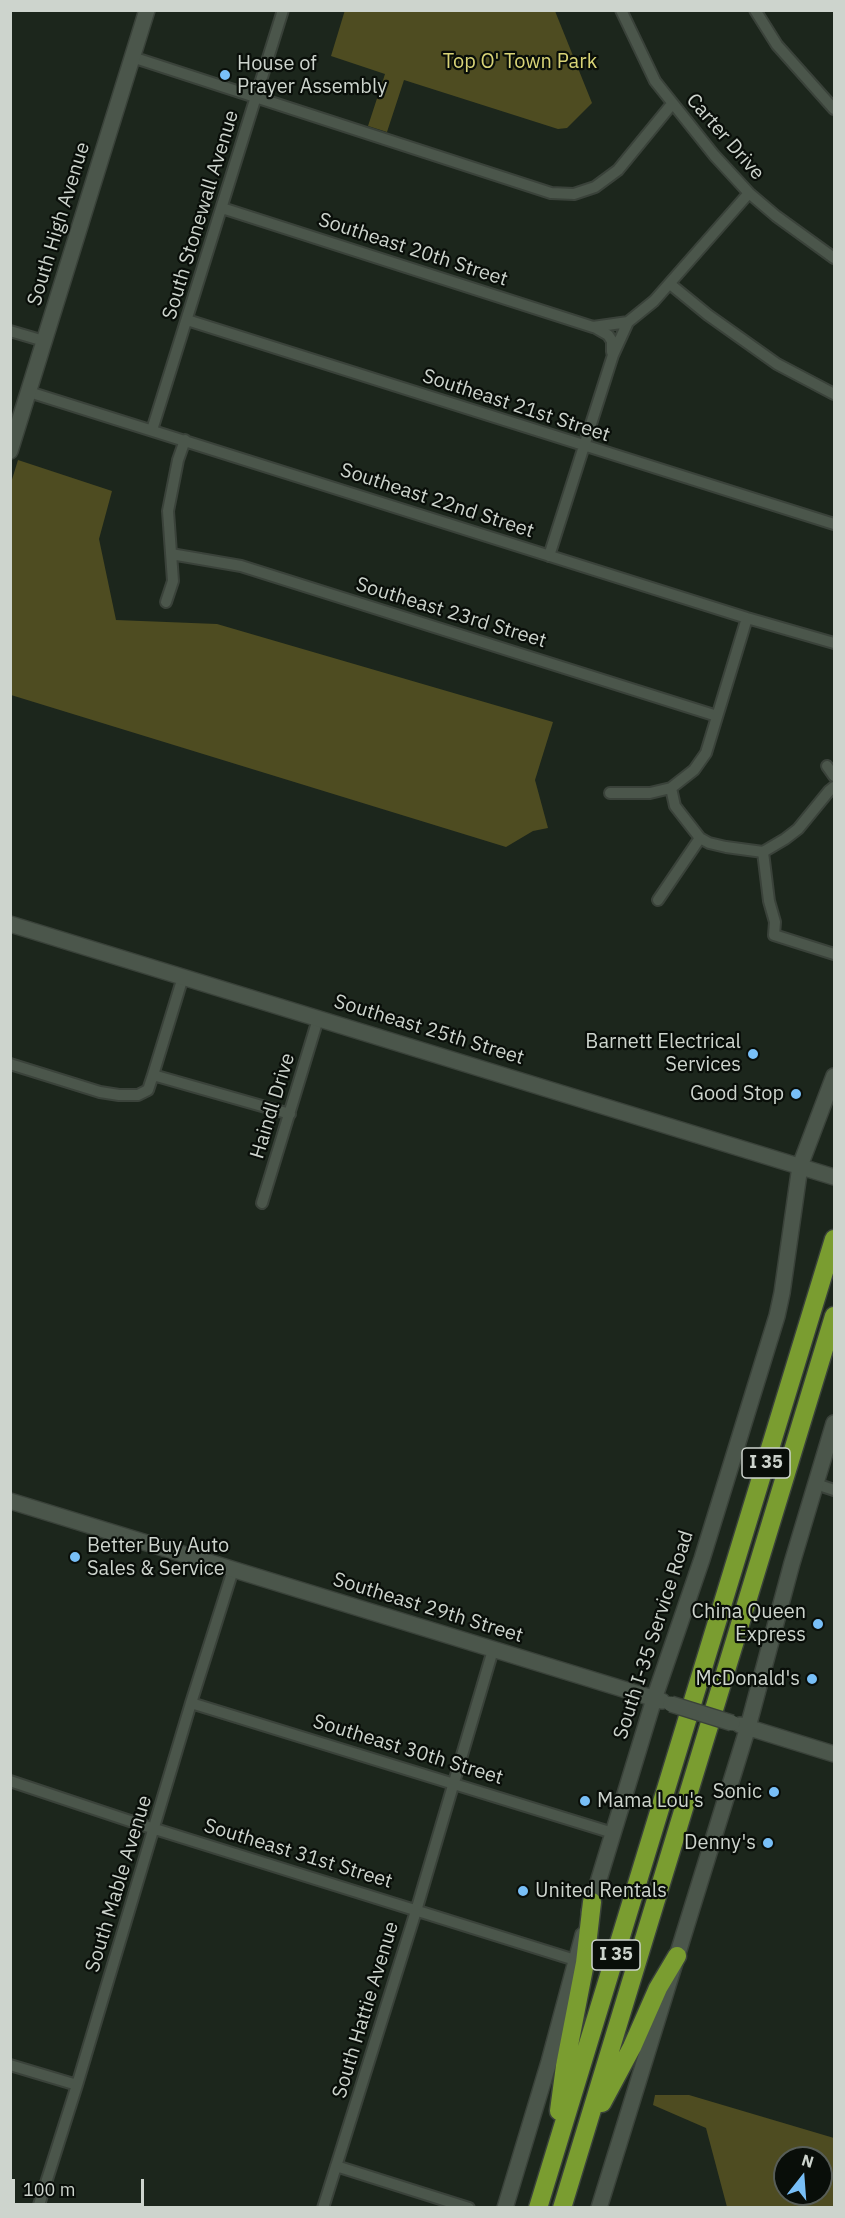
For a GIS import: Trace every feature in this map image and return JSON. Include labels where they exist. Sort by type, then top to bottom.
[{"type":"highway","name":"I 35","points":[[538,2208],[834,1239]]},
{"type":"highway","name":"I 35","points":[[562,2208],[834,1316]]},
{"type":"highway","points":[[551,2164],[565,2066],[585,1963],[592,1902]]},
{"type":"highway","points":[[584,2136],[632,2047],[658,1988],[677,1956]]},
{"type":"main road","name":"South High Avenue","points":[[10,451],[147,10]]},
{"type":"main road","name":"Southeast 25th Street","points":[[10,924],[833,1176]]},
{"type":"main road","name":"South I-35 Service Road","points":[[505,2208],[549,2062],[575,1960],[613,1833],[654,1699],[702,1559],[777,1316],[800,1166],[834,1076]]},
{"type":"main road","points":[[599,2208],[748,1727],[789,1573],[834,1422]]},
{"type":"main road","name":"Southeast 29th Street","points":[[10,1501],[834,1754]]},
{"type":"street","name":"South Stonewall Avenue","points":[[152,430],[283,10]]},
{"type":"street","name":"Carter Drive","points":[[621,10],[655,81],[714,155],[749,193],[796,232],[834,258]]},
{"type":"street","points":[[755,10],[777,45],[834,109]]},
{"type":"street","points":[[132,57],[551,193],[574,194],[595,188],[618,170],[672,104]]},
{"type":"street","points":[[549,556],[613,355],[628,322],[654,301],[670,284],[749,193]]},
{"type":"street","name":"Southeast 20th Street","points":[[222,208],[593,327],[608,335],[612,341],[613,355]]},
{"type":"street","points":[[670,284],[708,315],[777,364],[834,394]]},
{"type":"street","name":"Southeast 21st Street","points":[[187,320],[834,524]]},
{"type":"street","name":"Southeast 20th Street","points":[[593,327],[628,322]]},
{"type":"street","points":[[10,331],[44,341]]},
{"type":"street","name":"Southeast 22nd Street","points":[[29,392],[747,618],[834,643]]},
{"type":"street","points":[[166,602],[172,581],[168,511],[178,460],[185,440]]},
{"type":"street","name":"Southeast 23rd Street","points":[[171,554],[241,566],[717,716]]},
{"type":"street","points":[[610,793],[650,793],[671,788],[694,770],[706,753],[747,618]]},
{"type":"street","points":[[827,766],[834,776]]},
{"type":"street","points":[[671,788],[675,806],[700,838],[726,847],[763,852],[798,829],[829,790],[834,787]]},
{"type":"street","points":[[658,900],[700,838]]},
{"type":"street","points":[[763,852],[769,901],[775,922],[774,935],[834,954]]},
{"type":"street","points":[[10,1064],[100,1092],[138,1095],[148,1090],[183,977]]},
{"type":"street","name":"Haindl Drive","points":[[262,1203],[318,1019]]},
{"type":"street","points":[[153,1075],[290,1114]]},
{"type":"street","points":[[816,1484],[834,1490]]},
{"type":"street","name":"South Mable Avenue","points":[[38,2208],[233,1570]]},
{"type":"street","name":"South Hattie Avenue","points":[[323,2208],[416,1911],[493,1650]]},
{"type":"street","name":"Southeast 30th Street","points":[[191,1703],[613,1833]]},
{"type":"street","name":"Southeast 31st Street","points":[[10,1781],[575,1960]]},
{"type":"street","points":[[10,2065],[77,2085]]},
{"type":"street","points":[[336,2166],[469,2208]]},
{"type":"green space","name":"Top O' Town Park","points":[[345,10],[555,11],[592,103],[567,128],[558,129],[404,80],[387,132],[368,126],[385,74],[331,56]]},
{"type":"green space","points":[[18,460],[112,491],[99,539],[116,620],[217,624],[553,722],[535,780],[548,828],[533,831],[506,847],[11,695],[10,486]]},
{"type":"green space","points":[[655,2095],[689,2095],[834,2138],[834,2207],[727,2207],[706,2128],[653,2105]]},
{"type":"place","name":"House of Prayer Assembly","points":[[225,75]]},
{"type":"place","name":"Barnett Electrical Services","points":[[753,1054]]},
{"type":"place","name":"Good Stop","points":[[796,1094]]},
{"type":"place","name":"Better Buy Auto Sales & Service","points":[[75,1557]]},
{"type":"place","name":"China Queen Express","points":[[818,1624]]},
{"type":"place","name":"McDonald's","points":[[812,1679]]},
{"type":"place","name":"Sonic","points":[[774,1792]]},
{"type":"place","name":"Mama Lou's","points":[[585,1801]]},
{"type":"place","name":"Denny's","points":[[768,1843]]},
{"type":"place","name":"United Rentals","points":[[523,1891]]}]
